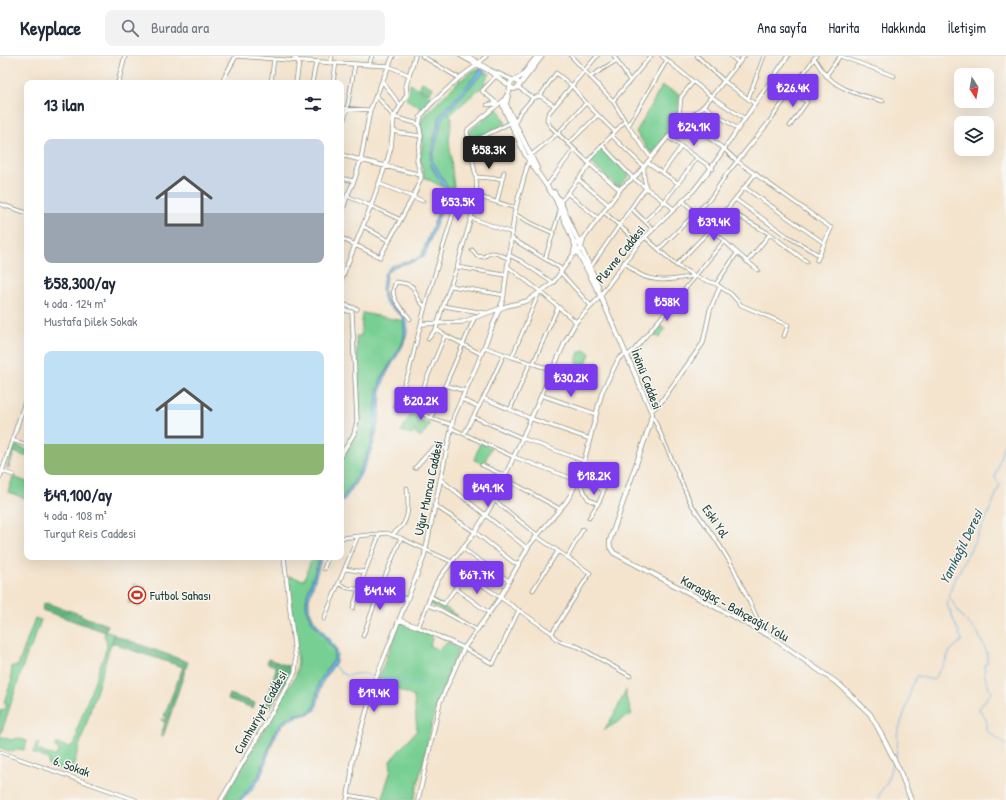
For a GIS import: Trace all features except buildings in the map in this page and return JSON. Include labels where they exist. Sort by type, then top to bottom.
[{"type":"main road","points":[[504,100],[510,83],[522,76],[537,56]]},
{"type":"main road","points":[[518,88],[542,56]]},
{"type":"main road","points":[[514,80],[518,82],[518,88]]},
{"type":"main road","points":[[510,86],[518,88]]},
{"type":"main road","name":"İnönü Caddesi","points":[[518,88],[510,93],[506,104],[512,123],[529,161],[549,189],[590,268],[598,285],[600,295]]},
{"type":"main road","name":"İnönü Caddesi","points":[[504,100],[503,105],[530,156],[560,201],[577,244]]},
{"type":"main road","name":"İnönü Caddesi","points":[[580,250],[652,413],[646,435],[610,540]]},
{"type":"main road","name":"Karaağaç - Bahçeağıl Yolu","points":[[610,540],[610,547],[614,553],[770,636],[840,685],[870,714],[899,770],[911,800]]},
{"type":"street","points":[[119,80],[125,56]]},
{"type":"street","points":[[223,80],[235,56],[388,66],[409,75]]},
{"type":"street","points":[[293,56],[299,60]]},
{"type":"street","points":[[331,63],[332,56]]},
{"type":"street","points":[[369,65],[371,56]]},
{"type":"street","points":[[344,206],[361,159],[370,110],[393,56]]},
{"type":"street","points":[[344,273],[380,184],[391,147],[394,117],[407,94],[406,86],[416,56]]},
{"type":"street","points":[[422,56],[459,78]]},
{"type":"street","points":[[461,56],[514,80]]},
{"type":"street","points":[[468,56],[480,65]]},
{"type":"street","points":[[344,239],[380,257],[422,178],[417,160],[421,136],[419,124],[421,116],[459,78],[480,65],[486,56]]},
{"type":"street","points":[[571,56],[613,101],[651,158]]},
{"type":"street","points":[[597,56],[548,114],[547,120],[557,134],[620,190]]},
{"type":"street","points":[[614,56],[630,81]]},
{"type":"street","points":[[613,101],[651,56]]},
{"type":"street","points":[[662,56],[712,97],[745,119]]},
{"type":"street","points":[[697,56],[724,81],[755,104]]},
{"type":"street","points":[[731,56],[739,63]]},
{"type":"street","points":[[573,256],[577,244],[584,238],[620,190],[644,167],[668,137],[704,106],[744,56]]},
{"type":"street","points":[[748,99],[764,56]]},
{"type":"street","name":"Plevne Caddesi","points":[[418,627],[437,581],[474,532],[494,500],[566,340],[576,322],[597,300],[639,243],[694,190],[712,169],[724,149],[788,56]]},
{"type":"street","points":[[826,76],[840,56],[894,76]]},
{"type":"street","points":[[659,249],[710,199],[726,175],[769,122],[815,57],[826,76],[838,85],[861,96],[884,101]]},
{"type":"street","points":[[271,80],[274,59]]},
{"type":"street","points":[[296,80],[299,60]]},
{"type":"street","points":[[590,77],[616,60]]},
{"type":"street","points":[[560,201],[614,131],[627,123],[667,60]]},
{"type":"street","points":[[313,80],[316,62]]},
{"type":"street","points":[[333,80],[336,63]]},
{"type":"street","points":[[344,120],[355,64]]},
{"type":"street","points":[[490,70],[510,86]]},
{"type":"street","points":[[470,143],[512,123],[533,98],[540,96],[556,73],[572,86],[586,103],[614,131]]},
{"type":"street","points":[[496,76],[482,91],[497,105]]},
{"type":"street","points":[[773,78],[806,102],[790,126]]},
{"type":"street","points":[[382,81],[400,105]]},
{"type":"street","points":[[678,128],[681,97],[693,82]]},
{"type":"street","points":[[518,88],[533,98]]},
{"type":"street","points":[[376,95],[394,117],[419,124]]},
{"type":"street","points":[[540,96],[555,106]]},
{"type":"street","points":[[428,339],[438,324],[457,267],[477,197],[476,177],[470,143],[468,140],[468,130],[504,100]]},
{"type":"street","points":[[530,156],[557,134],[586,103]]},
{"type":"street","points":[[487,105],[497,105]]},
{"type":"street","points":[[704,106],[738,129]]},
{"type":"street","points":[[344,108],[370,110]]},
{"type":"street","points":[[568,144],[598,115]]},
{"type":"street","points":[[686,121],[724,149],[737,161],[756,173],[831,228],[817,260]]},
{"type":"street","points":[[392,130],[400,133],[421,136]]},
{"type":"street","points":[[590,268],[646,188],[644,167],[611,135]]},
{"type":"street","points":[[668,137],[712,169]]},
{"type":"street","points":[[602,145],[633,178],[674,209]]},
{"type":"street","points":[[662,173],[681,147]]},
{"type":"street","points":[[548,184],[574,149]]},
{"type":"street","points":[[344,156],[421,175]]},
{"type":"street","name":"Uğur Mumcu Caddesi","points":[[347,800],[352,778],[352,762],[376,678],[425,550],[454,416],[500,309],[504,295],[505,275],[514,214],[530,156]]},
{"type":"street","points":[[645,221],[679,184],[697,158]]},
{"type":"street","points":[[647,162],[679,184]]},
{"type":"street","points":[[496,202],[504,172]]},
{"type":"street","points":[[676,265],[711,229],[756,173]]},
{"type":"street","points":[[476,177],[502,179]]},
{"type":"street","points":[[344,179],[354,181]]},
{"type":"street","points":[[578,179],[609,205]]},
{"type":"street","points":[[380,184],[423,201]]},
{"type":"street","points":[[744,187],[824,243]]},
{"type":"street","points":[[395,406],[409,372],[422,324],[421,320],[460,191],[516,208]]},
{"type":"street","points":[[567,193],[599,219]]},
{"type":"street","points":[[347,196],[401,220]]},
{"type":"street","points":[[735,199],[788,236],[819,255]]},
{"type":"street","points":[[683,201],[737,253],[758,270]]},
{"type":"street","points":[[0,204],[24,213]]},
{"type":"street","points":[[631,208],[653,229]]},
{"type":"street","points":[[726,210],[770,234],[807,262]]},
{"type":"street","points":[[545,259],[560,211]]},
{"type":"street","points":[[604,212],[639,243]]},
{"type":"street","points":[[514,214],[553,233]]},
{"type":"street","points":[[471,218],[512,233]]},
{"type":"street","points":[[363,226],[389,241]]},
{"type":"street","points":[[747,262],[770,234]]},
{"type":"street","points":[[645,237],[676,265],[695,276],[716,284],[731,294],[741,304],[788,325],[784,336]]},
{"type":"street","points":[[511,238],[560,268],[561,273],[591,306]]},
{"type":"street","points":[[422,324],[462,322],[527,301],[554,283],[573,256],[580,250],[584,238]]},
{"type":"street","points":[[418,800],[440,702],[464,648],[490,613],[527,548],[571,494],[578,480],[584,461],[602,392],[619,358],[634,350],[724,241]]},
{"type":"street","points":[[472,250],[477,256],[484,257],[488,253],[492,252],[521,261],[554,283]]},
{"type":"street","points":[[716,284],[737,253]]},
{"type":"street","points":[[624,262],[639,274],[654,279],[672,279],[695,276]]},
{"type":"street","points":[[507,266],[539,294],[576,322]]},
{"type":"street","points":[[457,267],[505,275]]},
{"type":"street","points":[[410,319],[394,298],[394,287],[396,282],[411,284],[414,287],[418,300],[425,307]]},
{"type":"street","points":[[451,286],[504,295]]},
{"type":"street","points":[[652,413],[702,343],[710,310],[720,287]]},
{"type":"street","points":[[512,357],[539,294]]},
{"type":"street","points":[[344,305],[357,309]]},
{"type":"street","points":[[443,306],[488,313]]},
{"type":"street","points":[[510,410],[558,307]]},
{"type":"street","points":[[344,311],[352,312],[357,421],[354,434],[344,450]]},
{"type":"street","points":[[431,418],[474,319]]},
{"type":"street","points":[[436,329],[445,336],[481,354]]},
{"type":"street","points":[[414,409],[445,336]]},
{"type":"street","points":[[484,347],[553,370]]},
{"type":"street","points":[[464,434],[479,407],[504,354]]},
{"type":"street","points":[[445,384],[465,391]]},
{"type":"street","points":[[423,388],[441,395]]},
{"type":"street","points":[[542,395],[596,414]]},
{"type":"street","points":[[483,398],[510,410],[590,439]]},
{"type":"street","points":[[461,399],[479,407]]},
{"type":"street","points":[[396,402],[414,409],[514,457],[604,490],[598,504],[589,518]]},
{"type":"street","points":[[0,477],[24,405]]},
{"type":"street","name":"Eski Yol","points":[[652,413],[691,504],[733,567],[756,616],[770,636]]},
{"type":"street","points":[[474,417],[522,438],[584,461]]},
{"type":"street","points":[[12,440],[24,444]]},
{"type":"street","points":[[415,468],[432,449],[446,448]]},
{"type":"street","points":[[482,465],[560,509]]},
{"type":"street","points":[[2,471],[12,475]]},
{"type":"street","points":[[440,479],[527,548]]},
{"type":"street","points":[[578,480],[588,499],[598,504]]},
{"type":"street","points":[[392,535],[402,526],[407,512],[409,502],[407,488]]},
{"type":"street","points":[[494,500],[567,558],[590,573],[552,633]]},
{"type":"street","points":[[434,504],[513,562],[519,564]]},
{"type":"street","points":[[567,558],[583,529]]},
{"type":"street","points":[[344,538],[387,533],[452,562],[466,574],[552,633],[556,639],[579,647],[630,676]]},
{"type":"street","points":[[353,608],[380,534]]},
{"type":"street","points":[[324,619],[358,536]]},
{"type":"street","points":[[363,636],[401,538]]},
{"type":"street","points":[[462,548],[509,581]]},
{"type":"street","points":[[533,590],[558,551]]},
{"type":"street","name":"Cumhuriyet Caddesi","points":[[221,800],[296,669],[295,646],[284,560]]},
{"type":"street","points":[[324,569],[327,560]]},
{"type":"street","points":[[345,569],[365,572]]},
{"type":"street","points":[[430,596],[444,604],[466,574]]},
{"type":"street","points":[[339,584],[348,588],[407,599]]},
{"type":"street","points":[[455,588],[490,613]]},
{"type":"street","points":[[427,605],[440,610],[477,630]]},
{"type":"street","points":[[399,620],[464,648],[493,664],[520,610]]},
{"type":"street","name":"6. Sokak","points":[[0,752],[136,800]]},
{"type":"street","points":[[348,795],[375,800]]},
{"type":"green space","points":[[479,68],[481,69],[478,74],[441,114],[437,125],[430,162],[444,188],[424,177],[420,160],[423,138],[421,124],[423,117],[458,82]]},
{"type":"green space","points":[[486,72],[490,74],[484,82],[486,83],[450,115],[447,112]]},
{"type":"green space","points":[[422,82],[433,88],[430,93],[419,88]]},
{"type":"green space","points":[[410,84],[434,98],[424,110],[406,99],[409,93]]},
{"type":"green space","points":[[662,86],[678,93],[678,114],[675,123],[653,153],[649,151],[636,132]]},
{"type":"green space","points":[[495,109],[499,110],[506,124],[472,141],[469,140],[468,133]]},
{"type":"green space","points":[[446,112],[452,118],[449,139],[454,188],[447,188],[432,160],[442,118]]},
{"type":"green space","points":[[601,148],[630,175],[618,187],[589,161]]},
{"type":"green space","points":[[362,314],[404,321],[404,339],[400,349],[379,384],[376,417],[368,453],[359,473],[344,496],[344,455],[359,429],[361,419],[356,336],[361,336]]},
{"type":"green space","points":[[660,326],[665,329],[659,338],[654,335]]},
{"type":"green space","points":[[583,350],[588,351],[590,354],[583,370],[580,369],[577,357],[579,352]]},
{"type":"green space","points":[[411,414],[422,419],[412,435],[401,431]]},
{"type":"green space","points":[[423,421],[430,424],[421,437],[415,433]]},
{"type":"green space","points":[[480,443],[491,448],[484,464],[474,460]]},
{"type":"green space","points":[[17,446],[24,449],[24,456],[14,452],[9,468],[7,468],[13,448]]},
{"type":"green space","points":[[13,477],[24,481],[24,498],[8,492]]},
{"type":"green space","points":[[311,560],[319,560],[307,594],[307,613],[334,650],[334,659],[319,682],[314,708],[309,712],[294,715],[284,720],[275,731],[258,777],[239,800],[223,800],[296,675],[298,662],[288,576],[304,580]]},
{"type":"green space","name":"Futbol Sahası","points":[[134,584],[145,587],[140,607],[128,603]]},
{"type":"green space","points":[[431,599],[457,615],[457,617],[429,604]]},
{"type":"green space","points":[[46,603],[108,625],[105,632],[42,610],[43,604]]},
{"type":"green space","points":[[35,618],[41,620],[31,647],[28,651],[1,734],[0,710],[4,711],[7,704],[4,702],[12,680],[12,666],[18,666]]},
{"type":"green space","points":[[400,622],[431,635],[432,639],[430,646],[438,650],[448,642],[459,649],[437,702],[414,800],[391,800],[382,798],[391,770],[390,761],[417,730],[414,697],[391,686],[379,703],[371,708],[379,677]]},
{"type":"green space","points":[[105,632],[114,634],[71,773],[48,765],[48,759],[33,753],[36,743],[39,744],[37,749],[43,753],[56,756],[59,749],[55,747],[56,744],[69,747],[75,743],[78,733],[76,732],[107,647],[104,636]]},
{"type":"green space","points":[[114,635],[188,662],[163,737],[161,736],[165,722],[161,719],[165,720],[166,717],[164,716],[183,667],[119,646],[115,643],[111,644]]},
{"type":"green space","points":[[268,659],[292,667],[289,678],[270,708],[265,704],[276,669],[275,666],[267,663]]},
{"type":"green space","points":[[626,690],[626,697],[632,714],[604,730],[615,713]]},
{"type":"green space","points":[[230,694],[255,703],[253,708],[228,699]]},
{"type":"green space","points":[[0,736],[11,740],[18,738],[27,741],[24,750],[18,749],[12,752],[0,748]]},
{"type":"water","points":[[481,69],[486,72],[469,87],[443,117],[432,160],[446,184],[447,188],[444,188],[431,165],[430,159],[440,116]]},
{"type":"water","points":[[445,190],[448,190],[425,255],[416,261],[394,267],[386,274],[384,293],[387,300],[404,314],[406,318],[406,339],[383,383],[377,431],[366,464],[355,485],[344,500],[344,496],[353,483],[373,438],[377,393],[381,379],[402,344],[404,337],[404,320],[401,315],[386,304],[383,298],[382,289],[384,274],[391,266],[416,259],[422,254]]},
{"type":"water","points":[[319,560],[321,560],[309,599],[309,609],[314,620],[335,647],[337,655],[336,662],[322,683],[316,710],[296,717],[285,723],[274,740],[264,770],[259,779],[253,789],[242,800],[239,800],[258,777],[275,731],[288,718],[294,715],[309,712],[313,709],[319,682],[334,659],[334,650],[311,620],[306,607],[307,594]]},
{"type":"waterway","name":"Yanıkağıl Deresi","points":[[896,757],[897,735],[908,702],[911,686],[917,676],[933,680],[944,664],[950,651],[962,640],[947,604],[953,583],[986,519],[1000,485],[995,478],[1006,435]]},
{"type":"waterway","points":[[949,597],[963,618],[978,633],[987,653],[987,663],[984,665],[985,677],[991,692],[979,709],[986,719],[986,730],[1006,745]]},
{"type":"waterway","points":[[334,666],[347,676],[354,674],[366,674],[373,677]]},
{"type":"waterway","points":[[379,676],[419,684]]},
{"type":"waterway","name":"Yanıkağıl Deresi","points":[[877,800],[887,783],[893,761]]},
{"type":"place","name":"Futbol Sahası","points":[[137,595]]}]
